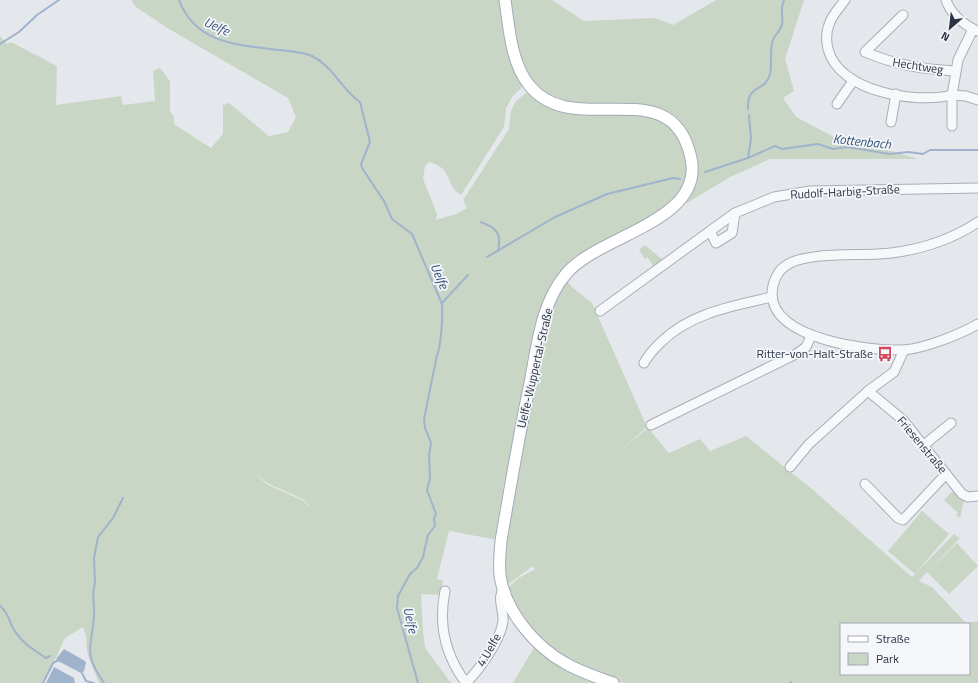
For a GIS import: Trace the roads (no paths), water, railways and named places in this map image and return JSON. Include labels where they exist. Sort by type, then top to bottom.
[{"type":"main road","name":"Uelfe-Wuppertal-Straße","points":[[505,0],[518,64],[526,80],[538,94],[558,106],[576,110],[638,108],[658,114],[675,126],[685,140],[690,153],[692,170],[689,185],[679,203],[663,215],[603,246],[576,264],[564,276],[550,301],[542,328],[528,394],[501,541],[499,567],[503,590],[522,624],[546,650],[575,668],[613,683]]},
{"type":"street","points":[[845,0],[830,22],[827,44],[833,62],[853,81],[873,90],[896,94],[926,98],[952,95],[966,96],[978,100]]},
{"type":"street","points":[[946,0],[953,13],[961,22],[975,30],[962,48],[955,71],[952,95],[952,126]]},
{"type":"street","name":"Hechtweg","points":[[903,15],[865,52],[888,62],[912,68],[955,71]]},
{"type":"street","points":[[837,104],[853,81]]},
{"type":"street","points":[[891,122],[896,94]]},
{"type":"street","name":"Rudolf-Harbig-Straße","points":[[710,231],[735,213],[774,197],[810,191],[978,188]]},
{"type":"street","points":[[600,311],[710,231],[716,244],[732,233],[735,213]]},
{"type":"street","points":[[978,222],[953,236],[923,248],[866,256],[799,258],[780,270],[774,283],[772,297],[778,311],[786,320],[811,336],[853,345],[904,350],[931,344],[978,324]]},
{"type":"street","points":[[644,362],[662,340],[681,326],[726,307],[772,297]]},
{"type":"street","points":[[651,425],[798,353],[806,347],[811,336]]},
{"type":"street","points":[[790,467],[809,444],[868,392],[894,372],[904,350]]},
{"type":"street","name":"Friesenstraße","points":[[868,392],[903,420],[962,494],[976,497]]},
{"type":"street","points":[[924,445],[951,423]]},
{"type":"street","points":[[865,484],[898,518],[904,520],[946,474]]},
{"type":"street","name":"4.Uelfe","points":[[445,590],[442,611],[444,637],[453,663],[466,683],[478,669],[500,630],[503,619],[501,596],[503,590]]},
{"type":"water","points":[[64,649],[85,661],[84,671],[81,673],[56,659]]},
{"type":"water","points":[[54,667],[74,678],[75,683],[46,683]]},
{"type":"waterway","points":[[0,44],[19,32],[37,15],[59,0]]},
{"type":"waterway","name":"Uelfe","points":[[179,0],[186,15],[196,26],[207,34],[220,40],[234,44],[296,52],[312,56],[326,66],[347,91],[360,102],[370,142],[361,164],[362,168],[384,201],[392,219],[412,234],[442,304],[440,345],[424,419],[425,428],[431,443],[429,456],[430,479],[427,490],[436,514],[434,518],[435,526],[428,535],[423,557],[417,568],[410,574],[398,596],[397,608],[418,683]]},
{"type":"waterway","points":[[748,109],[750,95],[768,80],[770,74],[772,43],[781,27],[782,7],[784,0]]},
{"type":"waterway","name":"Kottenbach","points":[[705,172],[748,158],[751,139],[749,115]]},
{"type":"waterway","name":"Kottenbach","points":[[748,158],[775,146],[782,149],[818,144],[833,149],[847,147],[890,154],[908,152],[923,154],[930,150],[978,150]]},
{"type":"waterway","points":[[487,257],[555,217],[607,194],[673,178],[680,179]]},
{"type":"waterway","points":[[481,222],[497,232],[499,236],[498,251]]},
{"type":"waterway","points":[[442,303],[468,275]]},
{"type":"waterway","points":[[104,683],[93,664],[90,650],[94,615],[94,558],[98,537],[113,518],[123,498]]},
{"type":"waterway","points":[[0,606],[21,639],[28,646],[46,658],[50,656]]},
{"type":"waterway","points":[[43,683],[53,663],[59,660]]},
{"type":"waterway","points":[[81,671],[86,681],[94,683]]},
{"type":"place","name":"Ritter-von-Halt-Straße","points":[[885,354]]}]
